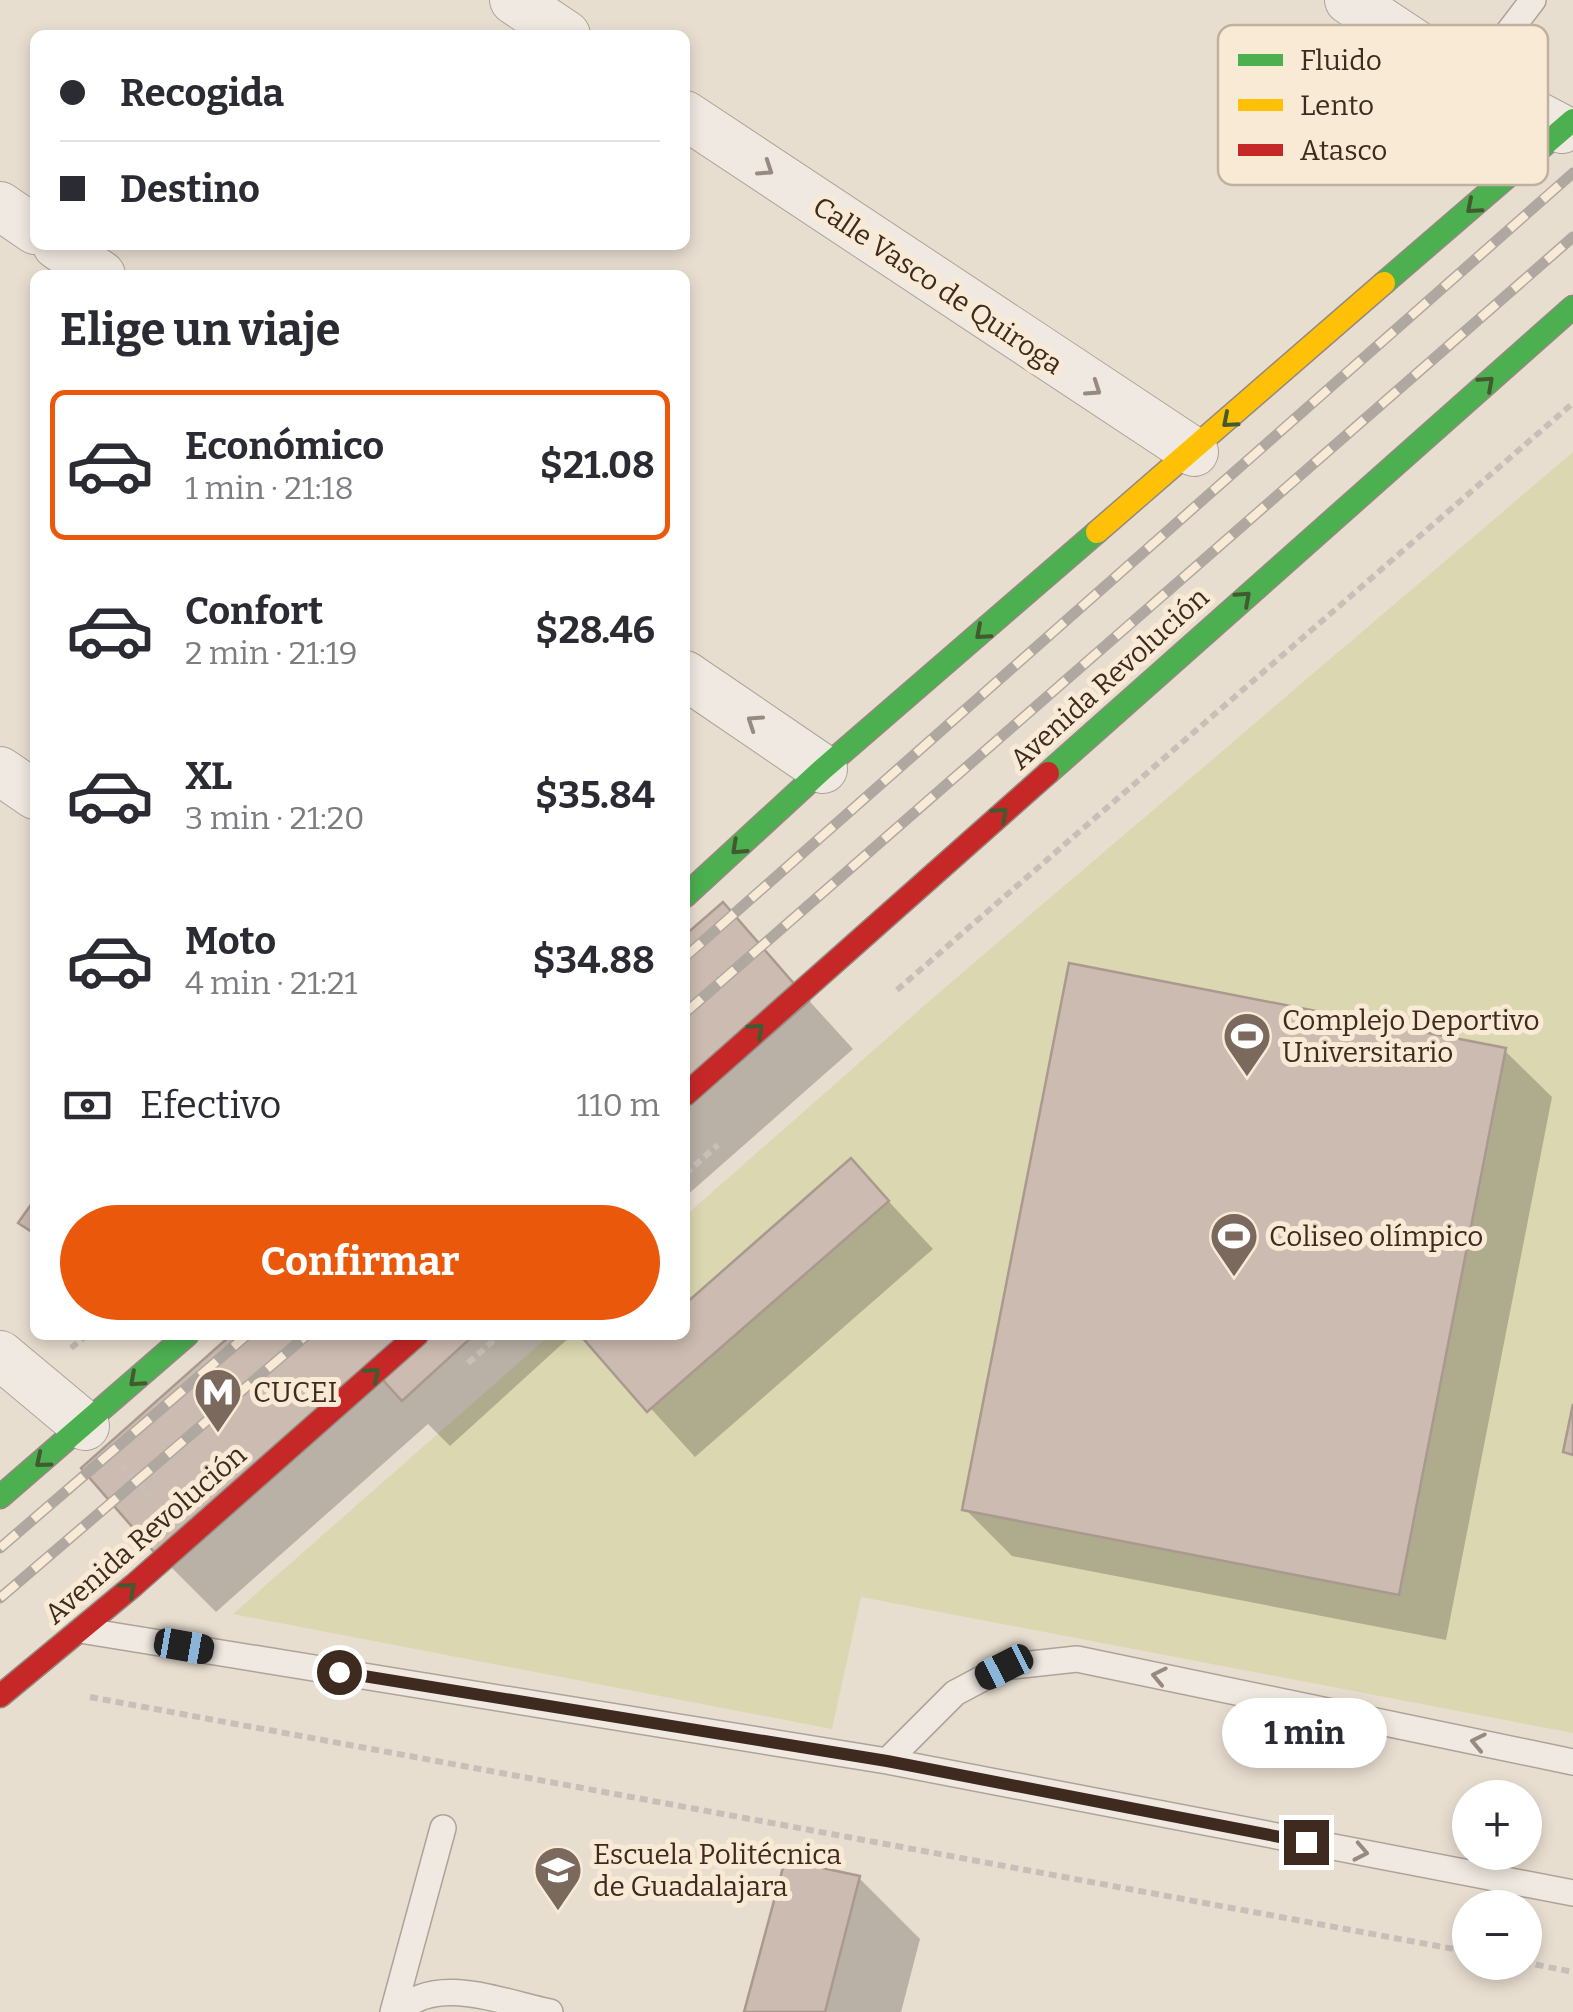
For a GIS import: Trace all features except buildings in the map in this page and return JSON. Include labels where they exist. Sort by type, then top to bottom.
[{"type":"main road","points":[[1548,142],[1568,124]]},
{"type":"main road","points":[[690,891],[823,769],[1498,185]]},
{"type":"main road","name":"Avenida Revolución","points":[[690,1091],[1573,307]]},
{"type":"main road","points":[[0,1497],[180,1340]]},
{"type":"main road","name":"Avenida Revolución","points":[[0,1696],[82,1630],[411,1340]]},
{"type":"street","points":[[514,0],[559,30]]},
{"type":"street","points":[[1348,0],[1386,25]]},
{"type":"street","name":"Calle Vasco de Quiroga","points":[[690,118],[1194,452]]},
{"type":"street","points":[[0,206],[30,227]]},
{"type":"street","points":[[64,250],[94,270]]},
{"type":"street","points":[[690,678],[823,769]]},
{"type":"street","points":[[0,771],[30,792]]},
{"type":"street","points":[[0,1354],[84,1426]]},
{"type":"lane","points":[[1515,25],[1534,0]]},
{"type":"lane","points":[[82,1630],[887,1761],[1573,1893]]},
{"type":"lane","points":[[887,1761],[955,1693],[1004,1667],[1078,1659],[1573,1762]]},
{"type":"lane","points":[[396,2012],[443,1828]]},
{"type":"lane","points":[[396,2012],[411,1999],[436,1990],[550,2012]]},
{"type":"path","points":[[896,991],[1573,403]]},
{"type":"path","points":[[690,1170],[730,1135]]},
{"type":"path","points":[[84,1426],[188,1537]]},
{"type":"path","points":[[74,1694],[1452,1949]]},
{"type":"path","points":[[1542,1966],[1573,1972]]},
{"type":"shaded area","name":"Complejo Deportivo Universitario","points":[[1573,452],[1573,1733],[861,1597],[832,1729],[233,1614],[544,1340],[690,1340],[690,1212],[942,990]]},
{"type":"railway","points":[[690,953],[1573,173]]},
{"type":"railway","points":[[690,1009],[1573,237]]},
{"type":"railway","points":[[0,1548],[241,1340]]},
{"type":"railway","points":[[0,1598],[301,1340]]},
{"type":"traffic: fast","points":[[1548,142],[1573,120]]},
{"type":"traffic: fast","points":[[1384,283],[1498,185]]},
{"type":"traffic: fast","points":[[1048,773],[1573,307]]},
{"type":"traffic: fast","points":[[690,891],[823,769],[1097,532]]},
{"type":"traffic: fast","points":[[0,1497],[181,1340]]},
{"type":"traffic: slow","points":[[1097,532],[1384,283]]},
{"type":"traffic: jam","points":[[690,1091],[1048,773]]},
{"type":"traffic: jam","points":[[0,1696],[134,1585],[411,1340]]},
{"type":"place","name":"Complejo Deportivo Universitario","points":[[1247,1078]]},
{"type":"place","name":"Coliseo olímpico","points":[[1234,1278]]},
{"type":"place","name":"CUCEI","points":[[218,1434]]},
{"type":"place","name":"Escuela Politécnica de Guadalajara","points":[[558,1912]]},
{"type":"route","points":[[339,1672],[887,1761],[1306,1842]]}]
